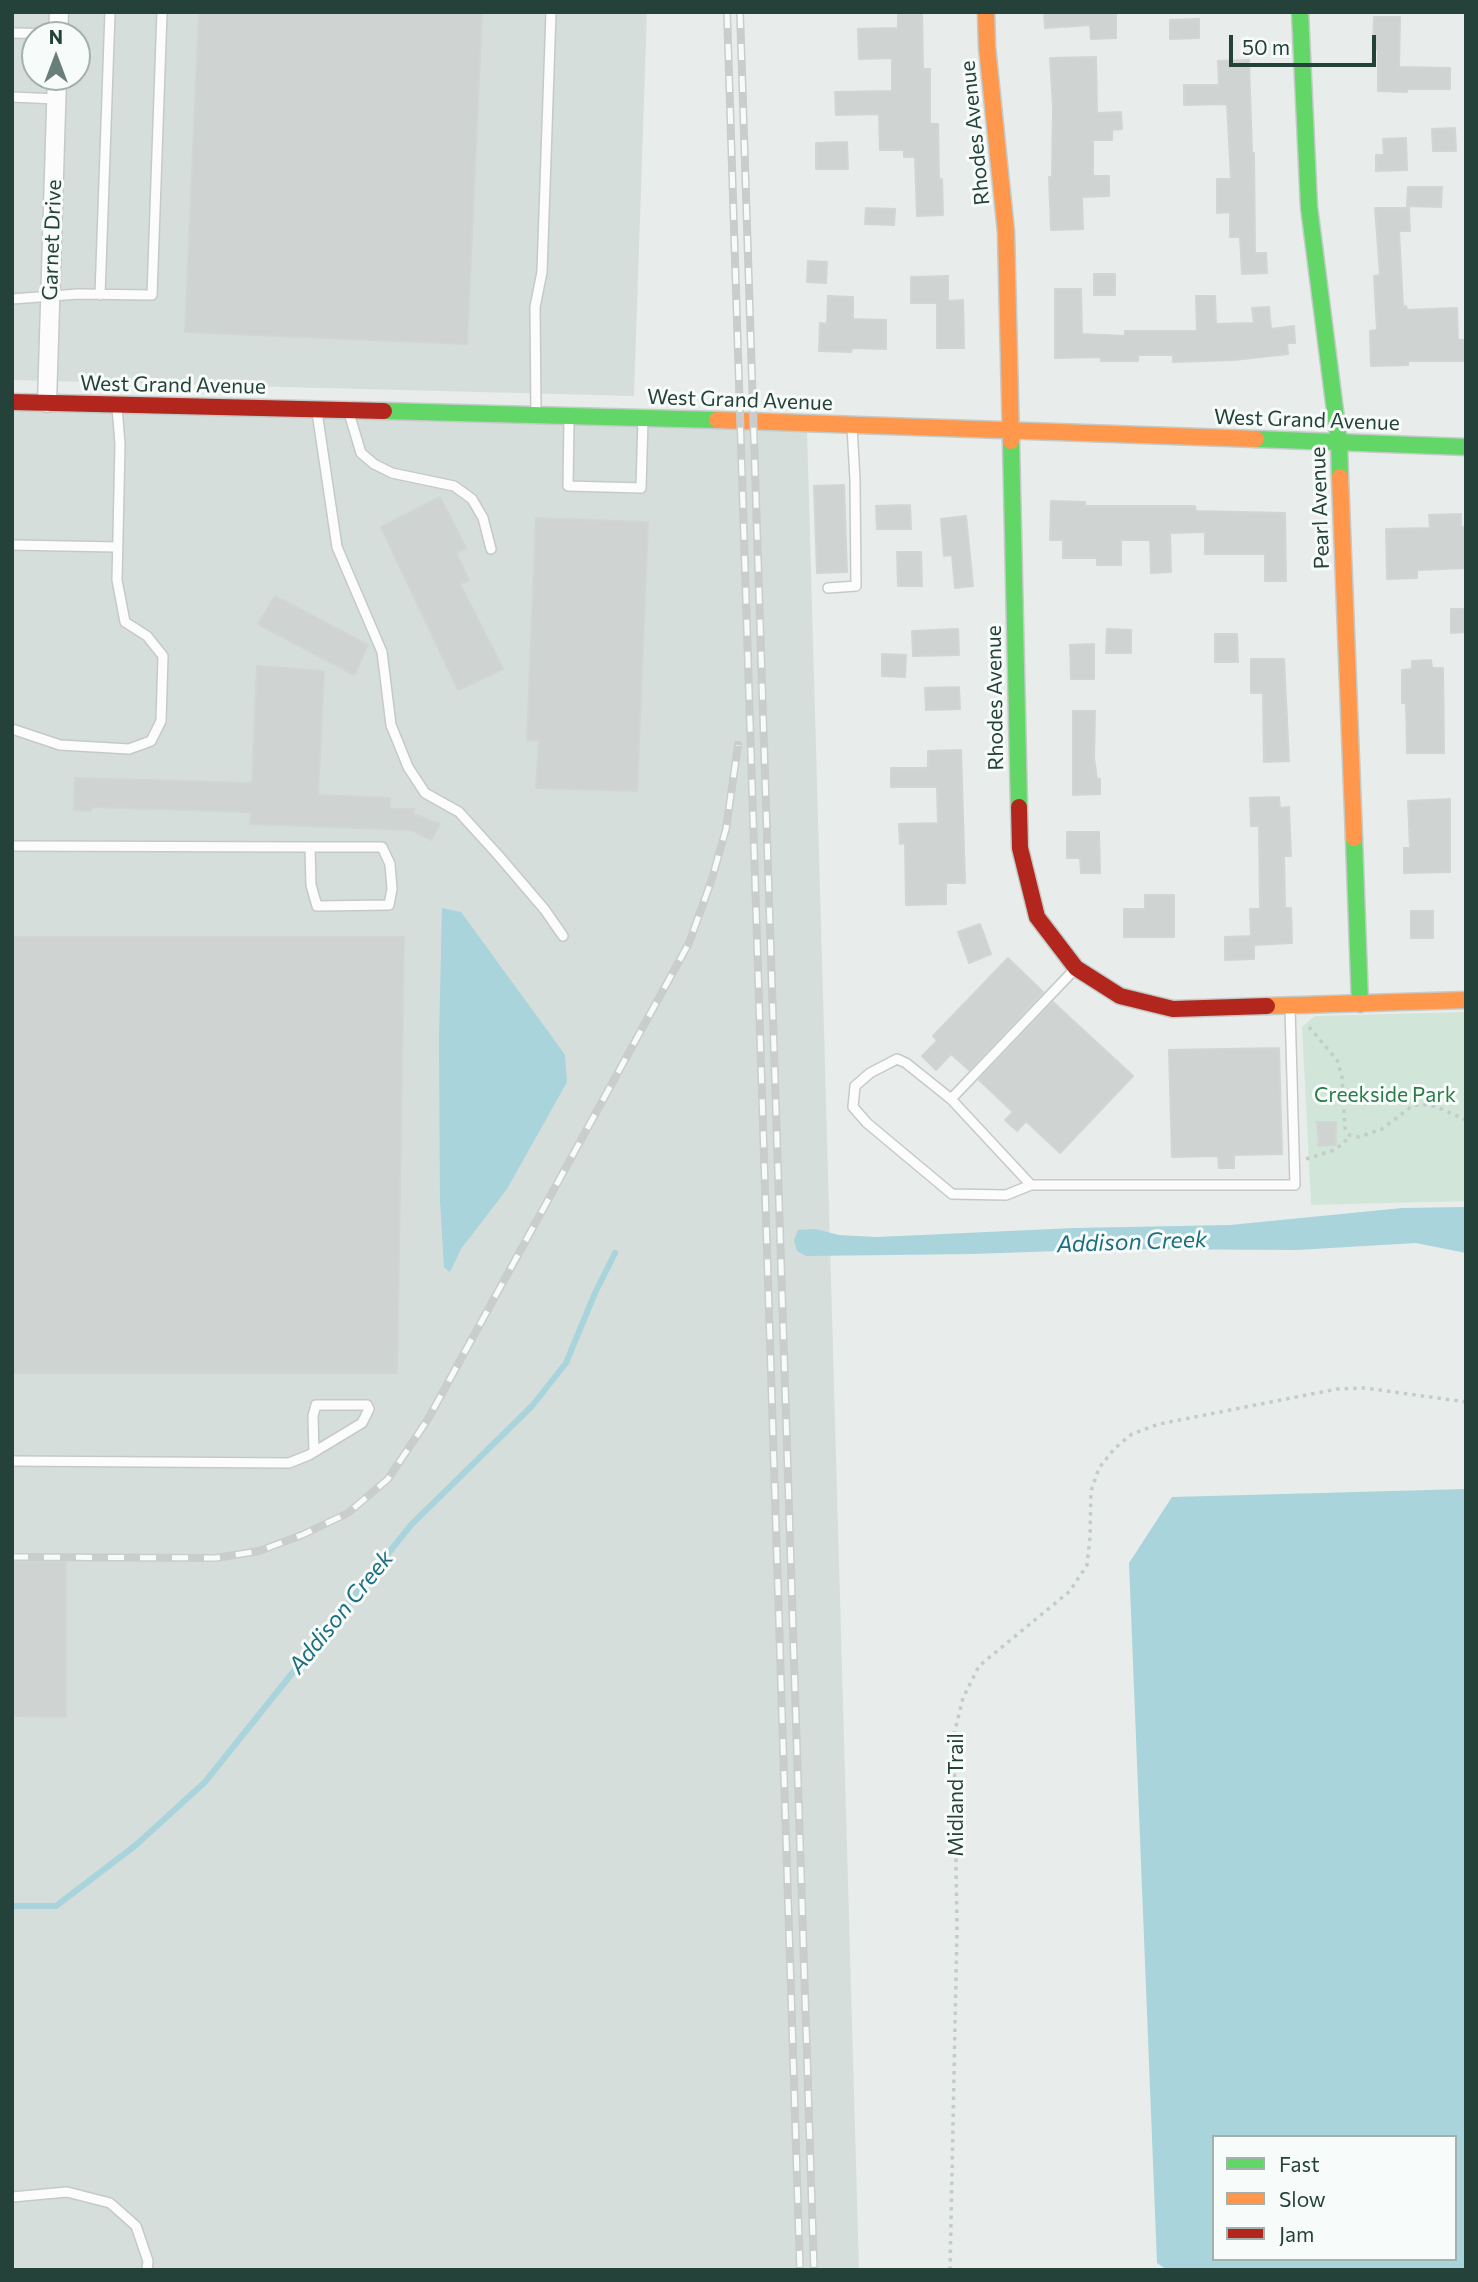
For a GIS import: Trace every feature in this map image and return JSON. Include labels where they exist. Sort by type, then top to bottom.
[{"type":"street","name":"Rhodes Avenue","points":[[986,12],[987,47],[1006,232],[1020,848],[1037,916],[1076,968],[1120,996],[1173,1009],[1466,1000]]},
{"type":"street","name":"Pearl Avenue","points":[[1300,12],[1309,207],[1339,442],[1360,1004]]},
{"type":"street","name":"Garnet Drive","points":[[47,403],[56,91]]},
{"type":"street","name":"West Grand Avenue","points":[[12,402],[852,424],[1466,447]]},
{"type":"lane","points":[[100,295],[110,12]]},
{"type":"lane","points":[[12,299],[152,295],[162,12]]},
{"type":"lane","points":[[536,415],[534,307],[542,272],[551,12]]},
{"type":"lane","points":[[12,97],[56,99]]},
{"type":"lane","points":[[12,729],[60,745],[129,748],[151,741],[161,721],[163,656],[147,636],[125,622],[117,580],[120,444],[117,405]]},
{"type":"lane","points":[[317,410],[337,548],[382,652],[390,725],[408,767],[425,793],[459,812],[545,910],[563,936]]},
{"type":"lane","points":[[348,411],[361,453],[374,464],[393,473],[454,486],[472,499],[483,518],[491,549]]},
{"type":"lane","points":[[569,416],[568,486],[593,487],[641,488],[643,418]]},
{"type":"lane","points":[[828,588],[856,586],[852,424]]},
{"type":"lane","points":[[12,545],[117,547]]},
{"type":"lane","points":[[12,846],[310,847],[382,848],[390,864],[393,889],[389,905],[317,906],[311,886],[310,847]]},
{"type":"lane","points":[[951,1099],[1076,968]]},
{"type":"lane","points":[[1031,1185],[951,1099],[906,1063],[897,1059],[870,1073],[855,1086],[853,1107],[867,1123],[952,1194],[1006,1195],[1031,1185],[1295,1185],[1290,1006]]},
{"type":"lane","points":[[12,1461],[289,1463],[314,1452],[362,1423],[369,1409],[367,1405],[316,1405],[313,1416],[314,1452]]},
{"type":"lane","points":[[12,2197],[67,2192],[110,2203],[136,2226],[148,2261],[147,2270]]},
{"type":"path","points":[[1291,1024],[1304,1023],[1337,1060],[1342,1077],[1345,1128],[1349,1135],[1359,1137],[1382,1129],[1412,1106],[1421,1104],[1437,1107],[1466,1120]]},
{"type":"path","points":[[1294,1162],[1334,1150],[1344,1143],[1349,1135]]},
{"type":"path","name":"Midland Trail","points":[[950,2270],[957,1929],[954,1734],[963,1699],[979,1666],[1070,1591],[1087,1564],[1091,1491],[1099,1468],[1115,1448],[1132,1434],[1159,1424],[1337,1389],[1365,1388],[1466,1402]]},
{"type":"shaded area","points":[[12,12],[647,12],[634,396],[12,380]]},
{"type":"shaded area","points":[[12,399],[807,429],[859,2270],[12,2270]]},
{"type":"green space","name":"Creekside Park","points":[[1466,1012],[1466,1201],[1311,1205],[1302,1027],[1315,1016]]},
{"type":"water","points":[[442,908],[461,912],[550,1034],[565,1055],[567,1082],[507,1189],[461,1249],[450,1272],[444,1267],[440,1201]]},
{"type":"water","points":[[1466,1207],[1466,1253],[1416,1243],[1297,1250],[1117,1249],[806,1256],[797,1251],[794,1240],[798,1230],[816,1229],[839,1235],[877,1237],[1074,1228],[1230,1225],[1402,1208]]},
{"type":"water","points":[[1466,1489],[1466,2270],[1167,2270],[1157,2263],[1129,1563],[1172,1497]]},
{"type":"building","points":[[199,12],[482,12],[467,344],[185,332]]},
{"type":"building","points":[[1044,12],[1116,12],[1116,38],[1091,39],[1090,25],[1045,28]]},
{"type":"building","points":[[922,13],[923,69],[930,69],[930,124],[938,124],[943,215],[917,216],[915,157],[904,157],[904,150],[880,150],[879,114],[836,115],[835,92],[892,91],[892,58],[859,59],[858,29],[898,28],[898,14]]},
{"type":"building","points":[[1374,17],[1400,17],[1399,67],[1450,68],[1450,89],[1378,91],[1378,49],[1373,49]]},
{"type":"building","points":[[1199,19],[1199,38],[1170,39],[1170,20]]},
{"type":"building","points":[[1096,57],[1097,113],[1121,112],[1122,129],[1112,130],[1112,140],[1093,140],[1093,176],[1109,176],[1109,196],[1082,197],[1083,229],[1051,230],[1049,177],[1052,177],[1053,107],[1050,58]]},
{"type":"building","points":[[1249,60],[1254,153],[1255,253],[1266,253],[1267,273],[1242,274],[1240,237],[1230,237],[1230,212],[1217,213],[1217,179],[1231,179],[1227,104],[1184,105],[1184,85],[1219,85],[1218,61]]},
{"type":"building","points":[[1455,128],[1456,151],[1433,151],[1432,129]]},
{"type":"building","points":[[1406,138],[1407,170],[1376,171],[1376,155],[1384,155],[1383,139]]},
{"type":"building","points":[[847,142],[848,169],[816,169],[816,143]]},
{"type":"building","points":[[1408,187],[1442,187],[1441,207],[1407,206]]},
{"type":"building","points":[[866,208],[895,209],[894,225],[865,224]]},
{"type":"building","points":[[1375,208],[1409,208],[1410,231],[1399,231],[1403,307],[1406,306],[1407,310],[1457,308],[1458,340],[1464,340],[1465,361],[1408,361],[1408,365],[1371,366],[1370,331],[1377,330],[1374,276],[1380,275]]},
{"type":"building","points":[[808,261],[827,262],[826,283],[807,282]]},
{"type":"building","points":[[1094,274],[1115,274],[1115,295],[1094,295]]},
{"type":"building","points":[[948,276],[948,301],[963,300],[964,348],[937,348],[937,303],[911,303],[911,277]]},
{"type":"building","points":[[1055,289],[1081,289],[1082,334],[1125,336],[1125,331],[1197,331],[1196,296],[1215,296],[1216,324],[1254,323],[1252,308],[1269,307],[1271,329],[1294,326],[1295,343],[1287,343],[1288,354],[1234,360],[1173,362],[1173,355],[1138,355],[1138,361],[1101,361],[1101,357],[1055,358]]},
{"type":"building","points":[[828,296],[853,297],[853,319],[886,320],[886,349],[819,351],[820,323],[827,324]]},
{"type":"building","points":[[844,485],[847,572],[817,573],[814,486]]},
{"type":"building","points":[[440,497],[466,548],[456,553],[469,580],[460,584],[503,669],[458,690],[381,527]]},
{"type":"building","points":[[1051,501],[1085,502],[1085,506],[1195,506],[1196,511],[1285,513],[1286,581],[1265,581],[1265,554],[1205,554],[1205,532],[1170,533],[1171,572],[1151,573],[1150,540],[1121,540],[1121,565],[1097,565],[1097,558],[1063,558],[1063,540],[1050,540]]},
{"type":"building","points":[[910,505],[911,529],[877,529],[876,506]]},
{"type":"building","points":[[1461,514],[1461,527],[1466,527],[1466,568],[1417,570],[1417,578],[1387,579],[1386,529],[1430,528],[1429,515]]},
{"type":"building","points":[[966,516],[973,586],[955,588],[952,555],[944,556],[941,519]]},
{"type":"building","points":[[536,518],[648,522],[637,791],[536,788],[539,741],[527,740]]},
{"type":"building","points":[[897,552],[921,552],[922,586],[898,586]]},
{"type":"building","points":[[275,596],[368,645],[354,675],[258,624]]},
{"type":"building","points":[[1451,609],[1466,609],[1466,632],[1451,633]]},
{"type":"building","points":[[958,629],[959,655],[913,656],[912,631]]},
{"type":"building","points":[[1107,629],[1131,630],[1131,653],[1106,653]]},
{"type":"building","points":[[1215,634],[1237,634],[1238,662],[1215,662]]},
{"type":"building","points":[[1094,644],[1094,679],[1071,679],[1070,645]]},
{"type":"building","points":[[882,654],[906,655],[905,677],[882,676]]},
{"type":"building","points":[[1251,659],[1284,659],[1289,761],[1264,762],[1263,693],[1251,693]]},
{"type":"building","points":[[1431,660],[1432,668],[1443,668],[1444,753],[1407,753],[1402,670],[1412,669],[1412,661]]},
{"type":"building","points":[[257,666],[324,671],[318,795],[390,798],[390,809],[414,809],[414,814],[440,824],[431,840],[412,830],[250,824],[251,812],[92,807],[91,811],[74,810],[75,778],[252,783]]},
{"type":"building","points":[[959,687],[960,709],[926,710],[925,688]]},
{"type":"building","points":[[1073,711],[1095,711],[1094,758],[1097,779],[1100,779],[1100,794],[1073,795]]},
{"type":"building","points":[[961,750],[965,883],[946,883],[946,904],[906,905],[905,843],[900,844],[899,824],[938,823],[937,787],[891,787],[891,768],[928,768],[928,751]]},
{"type":"building","points":[[1279,797],[1280,808],[1289,807],[1291,856],[1284,856],[1285,908],[1291,908],[1292,943],[1254,945],[1254,959],[1225,960],[1225,937],[1251,936],[1250,909],[1260,909],[1259,826],[1251,826],[1250,798]]},
{"type":"building","points":[[1450,799],[1450,872],[1404,873],[1404,848],[1410,848],[1408,801]]},
{"type":"building","points":[[1067,832],[1099,832],[1100,873],[1081,873],[1080,858],[1067,858]]},
{"type":"building","points":[[1145,895],[1174,895],[1174,937],[1124,937],[1124,909],[1145,909]]},
{"type":"building","points":[[1411,911],[1433,911],[1433,938],[1411,938]]},
{"type":"building","points":[[980,924],[991,954],[969,963],[958,932]]},
{"type":"building","points":[[12,937],[404,937],[397,1373],[12,1373]]},
{"type":"building","points":[[1008,958],[1043,992],[969,1070],[951,1054],[936,1070],[922,1056],[937,1041],[933,1036]]},
{"type":"building","points":[[1053,1002],[1133,1076],[1060,1153],[1026,1121],[1017,1131],[1005,1120],[1013,1112],[979,1080]]},
{"type":"building","points":[[1279,1048],[1282,1154],[1234,1155],[1234,1168],[1219,1168],[1218,1156],[1172,1157],[1169,1050]]},
{"type":"building","points":[[1317,1122],[1336,1122],[1336,1145],[1319,1146]]},
{"type":"building","points":[[12,1562],[66,1562],[66,1717],[12,1716]]},
{"type":"waterway","name":"Addison Creek","points":[[12,1906],[56,1906],[136,1845],[205,1782],[411,1525],[532,1406],[566,1363],[615,1253]]},
{"type":"railway","points":[[727,12],[800,2270]]},
{"type":"railway","points":[[740,12],[814,2270]]},
{"type":"railway","points":[[12,1557],[216,1558],[259,1551],[302,1535],[348,1513],[388,1479],[428,1419],[689,943],[726,829],[738,745]]},
{"type":"traffic: fast","points":[[1300,12],[1309,207],[1339,442],[1340,477]]},
{"type":"traffic: fast","points":[[384,411],[717,420]]},
{"type":"traffic: fast","points":[[1256,439],[1466,447]]},
{"type":"traffic: fast","points":[[1011,441],[1019,807]]},
{"type":"traffic: fast","points":[[1354,838],[1360,1004]]},
{"type":"traffic: slow","points":[[986,12],[987,47],[1006,232],[1011,441]]},
{"type":"traffic: slow","points":[[717,420],[1256,439]]},
{"type":"traffic: slow","points":[[1340,477],[1354,838]]},
{"type":"traffic: slow","points":[[1267,1006],[1466,1000]]},
{"type":"traffic: jam","points":[[12,402],[384,411]]},
{"type":"traffic: jam","points":[[1019,807],[1020,848],[1037,917],[1076,968],[1120,996],[1173,1009],[1267,1006]]}]
